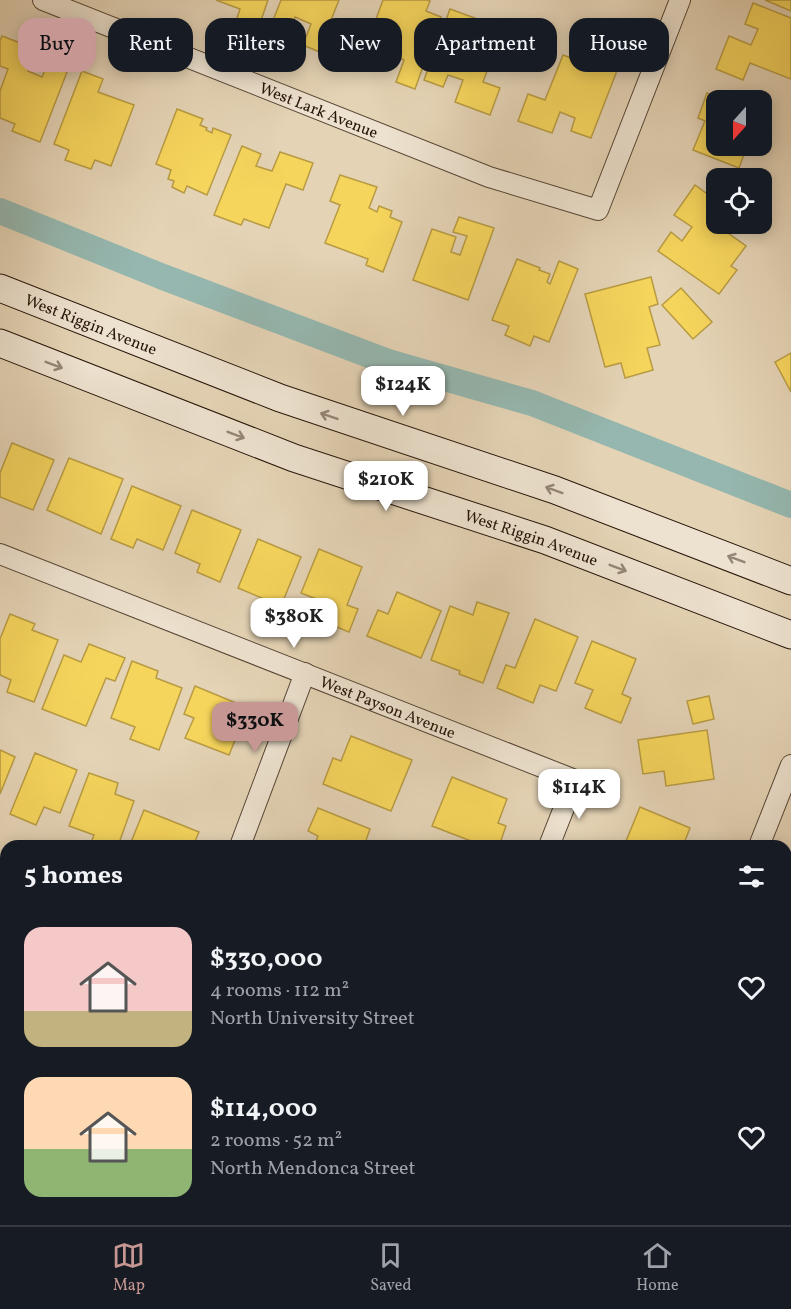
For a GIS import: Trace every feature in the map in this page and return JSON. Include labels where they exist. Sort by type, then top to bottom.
[{"type":"main road","name":"West Riggin Avenue","points":[[0,288],[290,402],[547,487],[791,581]]},
{"type":"main road","name":"West Riggin Avenue","points":[[0,343],[294,458],[545,540],[791,635]]},
{"type":"street","name":"West Lark Avenue","points":[[43,0],[489,177],[598,210],[680,0]]},
{"type":"street","name":"West Payson Avenue","points":[[0,554],[574,780],[551,840]]},
{"type":"street","points":[[242,840],[305,673]]},
{"type":"street","points":[[761,840],[791,765]]},
{"type":"building: Homes","points":[[216,0],[268,0],[262,18],[237,18],[240,9]]},
{"type":"building: Homes","points":[[281,0],[339,0],[332,18],[318,18],[318,51],[306,46],[306,37],[311,24],[306,22],[306,18],[274,18]]},
{"type":"building: Homes","points":[[383,0],[427,0],[430,1],[426,11],[441,17],[414,18],[414,72],[421,72],[415,89],[396,82],[400,72],[402,72],[404,60],[402,59],[402,18],[376,18]]},
{"type":"building: Homes","points":[[765,0],[791,0],[791,11]]},
{"type":"building: Homes","points":[[753,3],[791,18],[791,79],[750,63],[743,80],[716,69],[729,36],[751,45],[758,29],[745,24]]},
{"type":"building: Homes","points":[[450,9],[475,18],[447,18]]},
{"type":"building: Homes","points":[[2,36],[18,42],[18,72],[30,72],[42,77],[44,72],[67,72],[40,142],[12,131],[15,124],[0,118],[0,91],[8,69],[0,66]]},
{"type":"building: Homes","points":[[563,55],[569,57],[569,72],[616,72],[591,138],[571,131],[575,118],[560,112],[552,133],[518,121],[528,94],[545,100]]},
{"type":"building: Homes","points":[[82,72],[103,79],[98,92],[134,105],[111,166],[95,160],[91,169],[65,160],[69,150],[54,144]]},
{"type":"building: Homes","points":[[427,72],[487,72],[483,82],[500,88],[490,115],[455,102],[463,80],[448,75],[443,87],[424,80]]},
{"type":"building: Homes","points":[[706,96],[706,155],[693,150],[705,121],[698,118]]},
{"type":"building: Homes","points":[[177,109],[203,119],[200,125],[212,133],[213,128],[231,135],[207,195],[187,186],[184,193],[172,187],[174,181],[168,179],[171,170],[156,164]]},
{"type":"building: Homes","points":[[242,146],[261,154],[256,166],[272,171],[280,152],[313,163],[303,190],[286,184],[269,228],[244,219],[241,225],[214,215]]},
{"type":"building: Homes","points":[[708,156],[743,156],[739,168]]},
{"type":"building: Homes","points":[[340,175],[377,187],[369,208],[377,212],[379,206],[392,211],[390,217],[402,222],[383,272],[366,265],[368,259],[325,243],[340,205],[330,201]]},
{"type":"building: Homes","points":[[695,185],[706,193],[706,234],[729,234],[746,246],[731,266],[737,270],[719,294],[658,251],[671,232],[682,241],[692,227],[674,215]]},
{"type":"building: Homes","points":[[459,217],[494,228],[468,300],[413,280],[432,229],[456,237],[451,252],[460,255],[467,236],[453,232]]},
{"type":"building: Homes","points":[[517,259],[550,274],[547,282],[550,284],[559,261],[578,269],[549,342],[534,336],[530,346],[505,335],[509,326],[492,320]]},
{"type":"building: Homes","points":[[651,277],[658,304],[649,307],[660,345],[647,348],[653,370],[625,378],[621,363],[605,367],[585,294]]},
{"type":"building: Homes","points":[[681,288],[712,322],[693,339],[662,305]]},
{"type":"building: Homes","points":[[791,353],[791,392],[775,362]]},
{"type":"building: Homes","points":[[12,443],[54,460],[33,510],[0,497],[0,473]]},
{"type":"building: Homes","points":[[69,458],[123,479],[101,534],[47,510]]},
{"type":"building: Homes","points":[[132,486],[181,506],[163,550],[137,539],[133,548],[111,539]]},
{"type":"building: Homes","points":[[192,510],[241,530],[220,582],[197,572],[200,564],[175,553]]},
{"type":"building: Homes","points":[[258,539],[301,557],[281,606],[238,588]]},
{"type":"building: Homes","points":[[319,549],[362,567],[347,605],[358,609],[349,632],[312,617],[319,600],[301,593]]},
{"type":"building: Homes","points":[[397,592],[441,611],[421,658],[367,636],[378,610],[388,614]]},
{"type":"building: Homes","points":[[477,602],[509,613],[483,683],[431,660],[450,606],[473,615]]},
{"type":"building: Homes","points":[[10,614],[35,624],[32,630],[58,640],[34,702],[7,692],[11,680],[0,675],[0,639]]},
{"type":"building: Homes","points":[[535,619],[578,637],[556,691],[540,685],[533,703],[497,688],[506,665],[515,668]]},
{"type":"building: Homes","points":[[592,641],[636,659],[622,694],[631,698],[621,723],[585,708],[593,690],[575,683]]},
{"type":"building: Homes","points":[[89,644],[125,658],[115,681],[106,678],[86,726],[42,709],[64,655],[81,662]]},
{"type":"building: Homes","points":[[132,661],[158,671],[156,678],[182,688],[159,750],[130,739],[135,727],[111,718]]},
{"type":"building: Homes","points":[[195,686],[248,708],[229,755],[185,738],[194,718],[184,714]]},
{"type":"building: Homes","points":[[709,696],[714,719],[693,724],[687,701]]},
{"type":"building: Homes","points":[[707,730],[714,779],[666,786],[664,771],[643,774],[638,740]]},
{"type":"building: Homes","points":[[351,736],[412,760],[391,811],[323,784],[333,758],[341,761]]},
{"type":"building: Homes","points":[[0,750],[15,757],[0,794]]},
{"type":"building: Homes","points":[[35,753],[77,770],[60,813],[44,807],[36,825],[10,814]]},
{"type":"building: Homes","points":[[89,773],[118,783],[115,794],[134,801],[120,840],[92,840],[94,835],[69,826]]},
{"type":"building: Homes","points":[[452,777],[507,799],[498,823],[506,826],[501,840],[468,840],[432,826]]},
{"type":"building: Homes","points":[[640,807],[690,828],[685,840],[626,840]]},
{"type":"building: Homes","points":[[318,808],[370,829],[366,840],[316,840],[318,836],[308,831]]},
{"type":"building: Homes","points":[[144,810],[199,832],[196,840],[132,840]]},
{"type":"waterway","points":[[0,211],[163,277],[388,362],[532,403],[791,505]]}]
